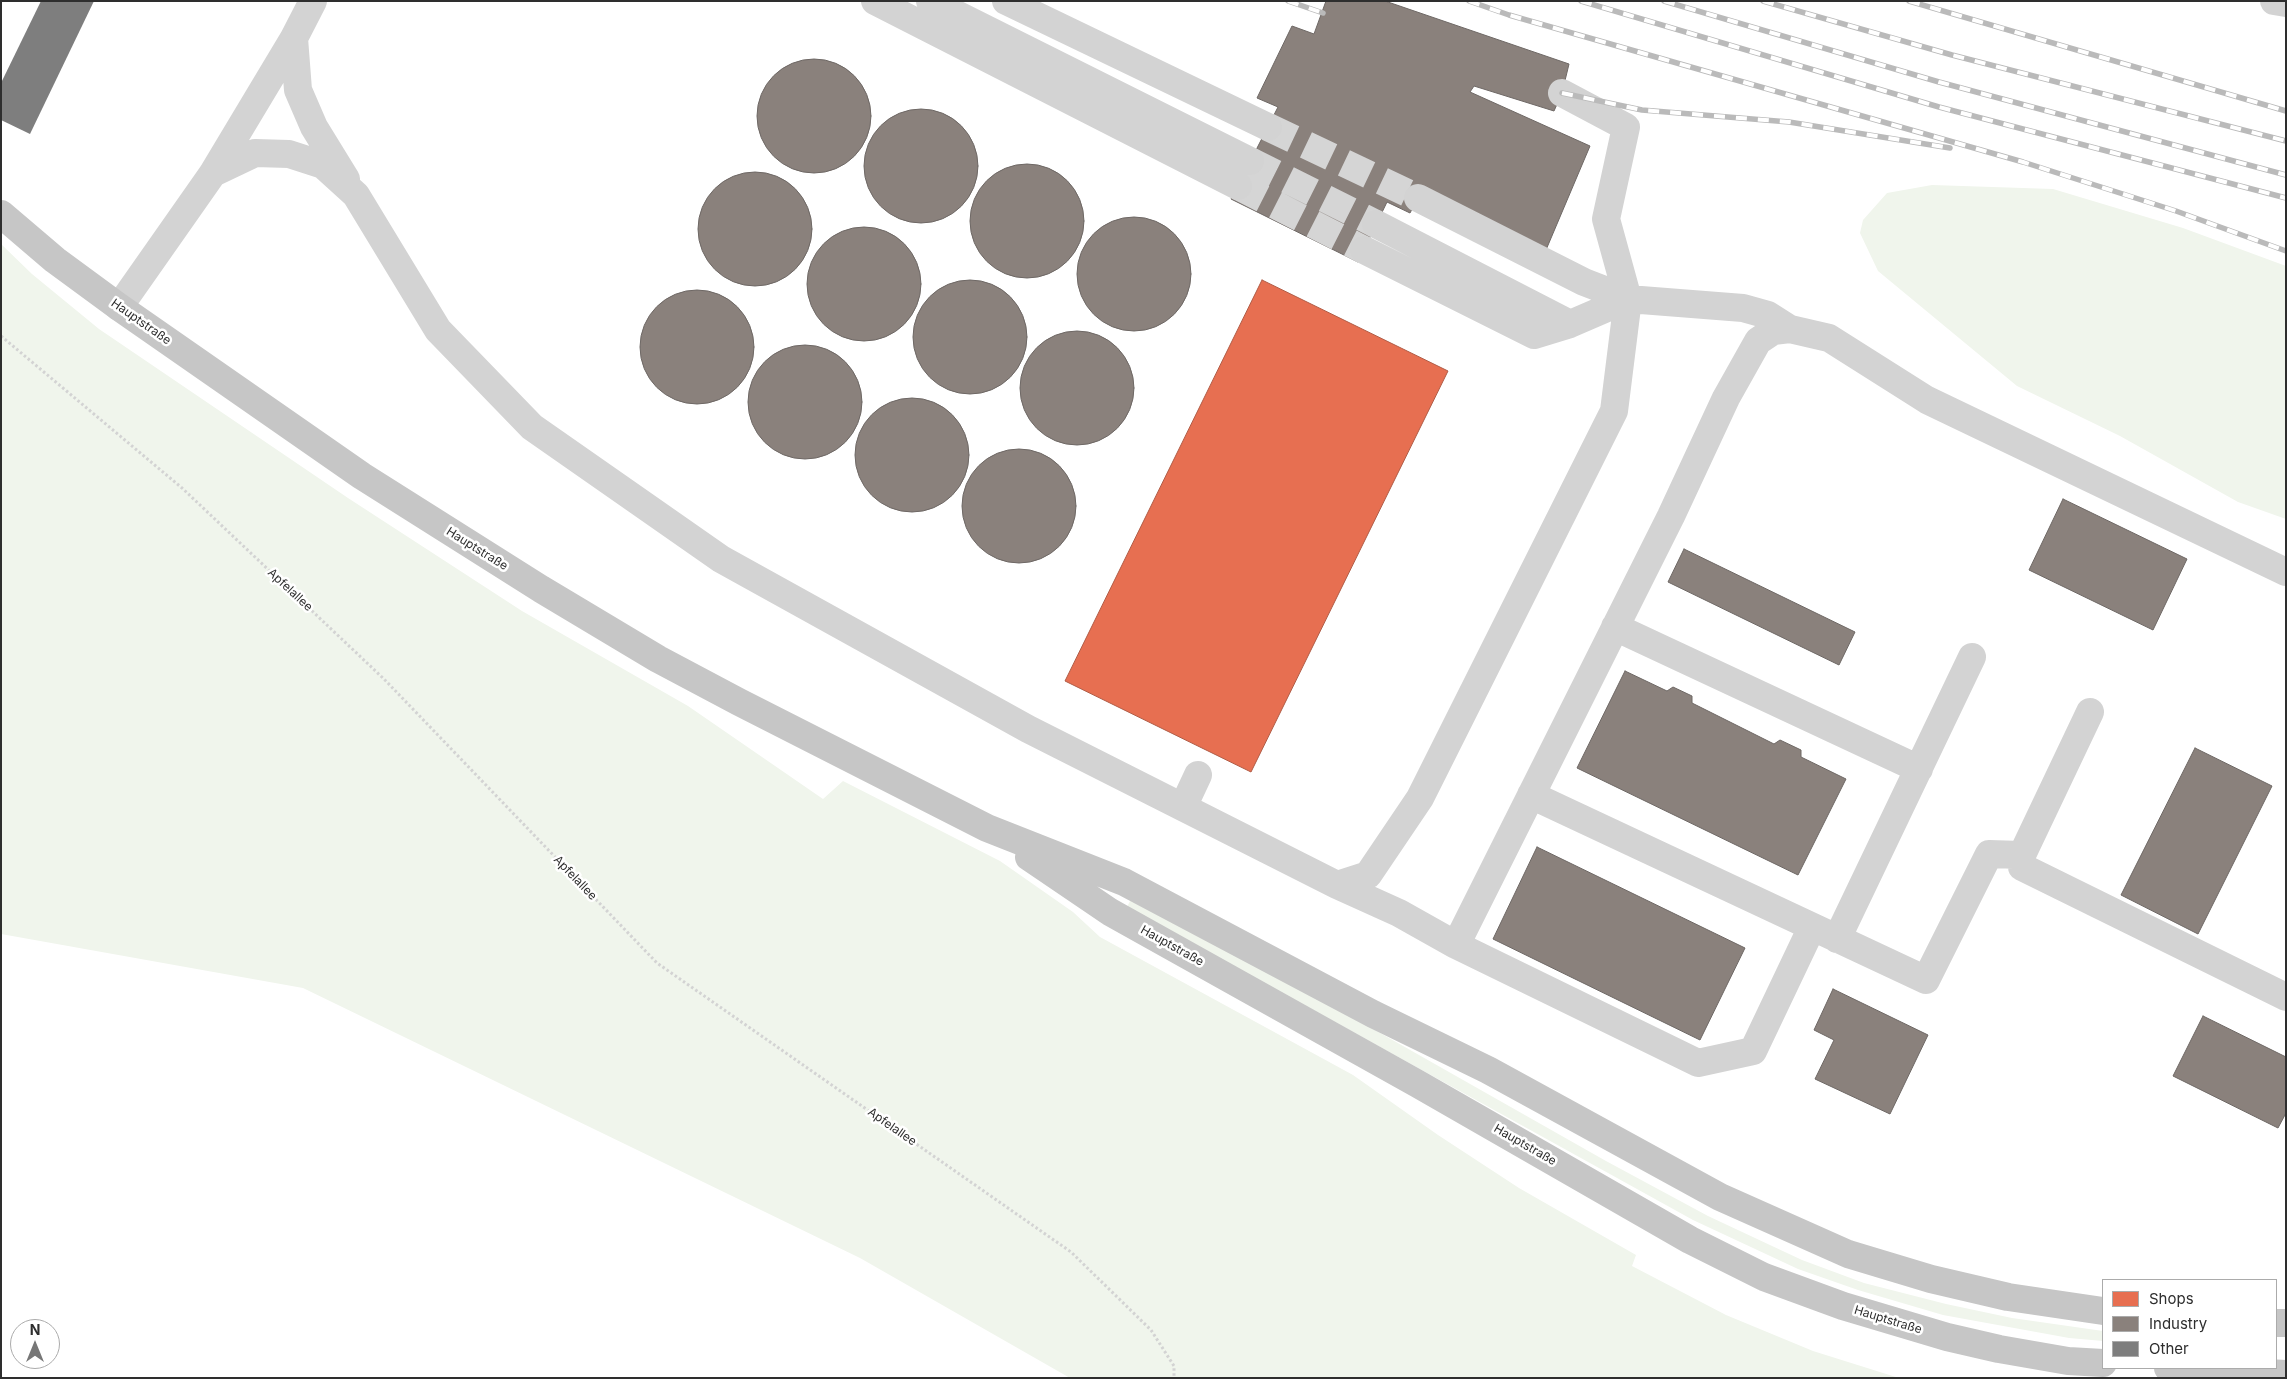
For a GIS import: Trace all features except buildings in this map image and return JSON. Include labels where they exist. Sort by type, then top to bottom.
[{"type":"main road","name":"Hauptstraße","points":[[1,214],[55,260],[119,307],[362,476],[540,589],[658,659],[987,828],[1124,882],[1373,1014],[1488,1070],[1720,1197],[1848,1254],[1931,1279],[1998,1294],[2102,1311]]},
{"type":"main road","name":"Hauptstraße","points":[[987,828],[1110,912],[1418,1084],[1690,1240],[1764,1277],[1843,1306],[1947,1337],[2058,1359],[2102,1363]]},
{"type":"main road","points":[[2183,1369],[2286,1374]]},
{"type":"lane","points":[[119,307],[214,173],[294,38],[313,1]]},
{"type":"lane","points":[[875,1],[1238,186]]},
{"type":"lane","points":[[930,1],[1250,161]]},
{"type":"lane","points":[[1006,1],[1268,127]]},
{"type":"lane","points":[[2274,1],[2286,3]]},
{"type":"lane","points":[[294,38],[298,90],[314,127],[438,330],[532,427],[721,559],[1028,729],[1337,885],[1399,913],[1456,945],[1698,1063],[1753,1051],[1812,927]]},
{"type":"lane","points":[[1337,885],[1368,876],[1420,798],[1614,411],[1628,299],[1606,219],[1626,127],[1562,93]]},
{"type":"lane","points":[[214,173],[255,153],[289,154],[323,166],[356,195]]},
{"type":"lane","points":[[1418,198],[1584,282],[1628,299],[1743,308],[1768,315],[1790,329],[1829,338],[1927,400],[2286,572]]},
{"type":"lane","points":[[1376,224],[1570,324]]},
{"type":"lane","points":[[1364,250],[1534,335],[1570,324],[1628,299]]},
{"type":"lane","points":[[1456,945],[1671,516],[1726,398],[1758,341],[1773,331],[1790,329]]},
{"type":"lane","points":[[1615,626],[1918,769]]},
{"type":"lane","points":[[1837,938],[1972,657]]},
{"type":"lane","points":[[2090,712],[2022,855],[2022,867],[2286,997]]},
{"type":"lane","points":[[1183,807],[1198,775]]},
{"type":"lane","points":[[1531,795],[1926,980],[1990,854],[2022,855]]},
{"type":"path","name":"Apfelallee","points":[[1,336],[182,488],[384,679],[657,964],[1071,1252],[1151,1330],[1174,1366],[1174,1378]]},
{"type":"shaded area","points":[[1932,185],[2053,189],[2183,228],[2286,266],[2286,519],[2238,502],[2120,436],[2017,386],[1878,271],[1860,233],[1863,220],[1887,193]]},
{"type":"shaded area","points":[[1,244],[32,274],[99,329],[348,498],[522,611],[688,706],[823,799],[843,781],[1000,861],[1073,912],[1100,937],[1353,1075],[1438,1135],[1519,1188],[1636,1255],[1632,1266],[1726,1315],[1813,1351],[1899,1378],[1070,1378],[860,1258],[303,988],[1,934]]},
{"type":"shaded area","points":[[1132,897],[1359,1021],[1606,1161],[1708,1216],[1802,1260],[1864,1283],[1946,1304],[2012,1318],[2102,1331],[2102,1341],[2069,1338],[1943,1315],[1858,1290],[1798,1269],[1693,1220],[1127,907]]},
{"type":"tunnel","points":[[1268,127],[1418,198]]},
{"type":"tunnel","points":[[1250,161],[1376,224]]},
{"type":"tunnel","points":[[1238,186],[1364,250]]},
{"type":"railway","points":[[1288,1],[1323,13]]},
{"type":"railway","points":[[1469,1],[1509,15],[2023,162],[2176,211],[2286,251]]},
{"type":"railway","points":[[1581,1],[1939,107],[2286,198]]},
{"type":"railway","points":[[1664,1],[1939,82],[2286,175]]},
{"type":"railway","points":[[1763,1],[1952,55],[2286,141]]},
{"type":"railway","points":[[1909,1],[2286,111]]},
{"type":"railway","points":[[1562,93],[1642,110],[1789,122],[1950,148]]}]
